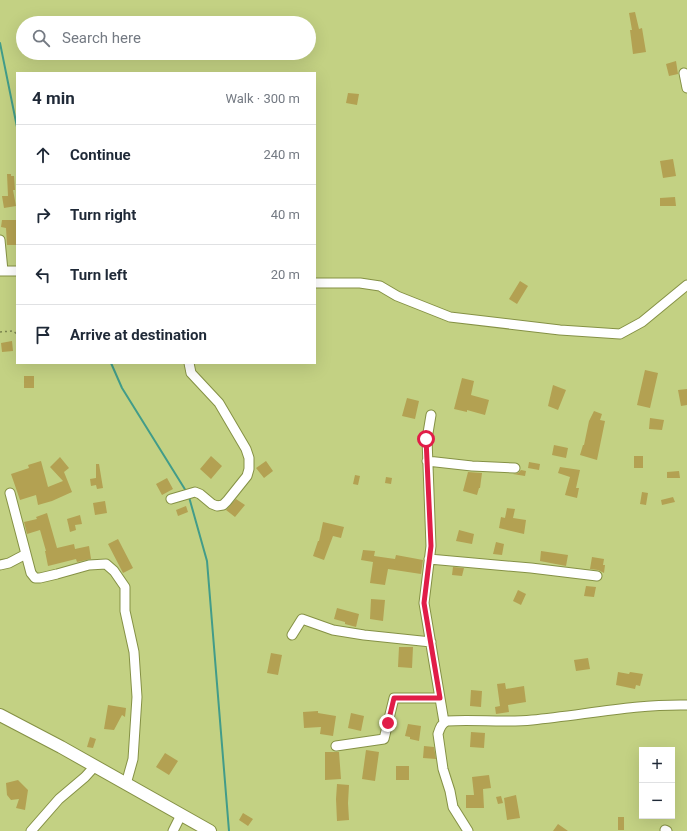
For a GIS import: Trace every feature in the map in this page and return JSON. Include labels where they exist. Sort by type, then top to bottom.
[{"type":"main road","points":[[0,715],[32,731],[210,831]]},
{"type":"street","points":[[684,73],[687,88]]},
{"type":"street","points":[[0,240],[2,271],[16,271]]},
{"type":"street","points":[[316,283],[360,283],[380,286],[397,296],[450,317],[560,330],[620,334],[642,322],[687,285]]},
{"type":"street","points":[[171,499],[195,492],[200,494],[212,504],[217,506],[223,505],[247,476],[250,469],[246,449],[219,403],[195,379],[191,373],[189,364]]},
{"type":"street","points":[[431,414],[426,439],[431,546],[424,603],[444,722]]},
{"type":"street","points":[[427,461],[472,466],[515,468]]},
{"type":"street","points":[[10,493],[31,573],[34,578],[57,574],[89,565],[106,564],[114,571],[126,587],[125,612],[134,652],[137,697],[133,759],[126,784]]},
{"type":"street","points":[[0,565],[9,563],[26,554]]},
{"type":"street","points":[[429,558],[597,576]]},
{"type":"street","points":[[292,635],[302,619],[333,630],[431,642]]},
{"type":"street","points":[[336,746],[384,739],[394,698],[440,698]]},
{"type":"street","points":[[468,831],[453,807],[443,769],[438,734],[439,729],[444,722],[472,720],[508,722],[530,721],[642,706],[687,705]]},
{"type":"street","points":[[31,831],[59,799],[85,777],[95,766]]},
{"type":"street","points":[[173,831],[181,815]]},
{"type":"path","points":[[0,332],[13,331],[16,333]]},
{"type":"building","points":[[635,12],[639,29],[642,28],[646,52],[633,54],[630,30],[632,30],[629,13]]},
{"type":"building","points":[[676,61],[678,74],[669,76],[666,64]]},
{"type":"building","points":[[348,93],[359,94],[357,105],[346,103]]},
{"type":"building","points":[[673,159],[676,176],[663,178],[660,161]]},
{"type":"building","points":[[7,174],[14,176],[15,190],[13,190],[16,206],[4,208],[2,196],[8,196]]},
{"type":"building","points":[[675,197],[676,206],[660,206],[660,198]]},
{"type":"building","points":[[2,220],[16,220],[16,245],[7,245],[6,228],[1,227]]},
{"type":"building","points":[[520,281],[528,286],[517,304],[509,299]]},
{"type":"building","points":[[12,341],[13,351],[2,352],[1,343]]},
{"type":"building","points":[[645,370],[658,373],[650,408],[637,405]]},
{"type":"building","points":[[24,376],[34,376],[34,388],[24,388]]},
{"type":"building","points":[[462,378],[474,381],[471,395],[489,400],[485,415],[467,410],[467,412],[454,409]]},
{"type":"building","points":[[553,385],[566,390],[558,410],[548,406]]},
{"type":"building","points":[[687,389],[687,405],[681,406],[678,390]]},
{"type":"building","points":[[407,398],[419,401],[415,419],[402,416]]},
{"type":"building","points":[[594,411],[602,414],[600,420],[605,421],[597,460],[580,455],[584,445],[589,421]]},
{"type":"building","points":[[650,418],[664,420],[662,430],[649,429]]},
{"type":"building","points":[[554,445],[568,448],[566,458],[552,455]]},
{"type":"building","points":[[211,456],[222,466],[211,479],[200,469]]},
{"type":"building","points":[[634,456],[643,456],[643,468],[634,468]]},
{"type":"building","points":[[60,457],[69,468],[64,472],[72,492],[52,501],[38,505],[36,495],[20,500],[11,474],[29,468],[28,465],[41,461],[48,487],[63,481],[50,467]]},
{"type":"building","points":[[266,461],[273,471],[264,478],[256,468]]},
{"type":"building","points":[[529,462],[540,464],[539,470],[528,468]]},
{"type":"building","points":[[96,464],[99,464],[103,488],[97,489],[96,485],[91,486],[90,479],[96,478]]},
{"type":"building","points":[[560,467],[580,470],[576,488],[579,488],[577,498],[565,495],[570,477],[558,473]]},
{"type":"building","points":[[521,470],[526,471],[525,476],[513,474],[518,473]]},
{"type":"building","points":[[679,471],[680,478],[667,478],[667,472]]},
{"type":"building","points":[[468,472],[482,473],[480,488],[477,495],[463,491]]},
{"type":"building","points":[[355,475],[360,476],[358,485],[353,484]]},
{"type":"building","points":[[386,477],[392,478],[391,484],[385,483]]},
{"type":"building","points":[[167,478],[173,489],[162,495],[156,484]]},
{"type":"building","points":[[642,492],[648,493],[646,505],[640,504]]},
{"type":"building","points":[[673,497],[675,502],[662,505],[661,500]]},
{"type":"building","points":[[236,499],[245,505],[235,517],[226,510]]},
{"type":"building","points":[[105,501],[107,513],[95,515],[93,503]]},
{"type":"building","points":[[186,506],[188,512],[178,516],[176,510]]},
{"type":"building","points":[[507,508],[515,509],[513,518],[526,520],[524,534],[499,528],[501,517],[505,518]]},
{"type":"building","points":[[47,513],[57,548],[74,544],[75,549],[89,546],[91,559],[77,562],[76,559],[48,566],[46,551],[40,530],[27,534],[24,522],[37,519],[36,517]]},
{"type":"building","points":[[80,515],[82,524],[75,525],[76,530],[70,532],[67,519]]},
{"type":"building","points":[[323,522],[344,527],[341,538],[333,536],[324,560],[313,556],[319,541]]},
{"type":"building","points":[[459,530],[474,534],[472,544],[456,541]]},
{"type":"building","points":[[118,539],[133,568],[123,573],[108,544]]},
{"type":"building","points":[[496,542],[504,544],[502,555],[493,554]]},
{"type":"building","points":[[363,550],[375,551],[374,556],[395,559],[396,555],[423,560],[421,574],[388,569],[385,585],[370,583],[373,562],[361,560]]},
{"type":"building","points":[[541,551],[568,555],[566,566],[540,561]]},
{"type":"building","points":[[592,557],[604,559],[604,573],[598,570],[590,569]]},
{"type":"building","points":[[453,567],[464,568],[462,576],[452,575]]},
{"type":"building","points":[[586,586],[596,587],[594,597],[584,596]]},
{"type":"building","points":[[518,590],[526,594],[521,605],[513,601]]},
{"type":"building","points":[[371,599],[385,600],[383,621],[370,619]]},
{"type":"building","points":[[337,608],[359,614],[356,627],[334,619]]},
{"type":"building","points":[[399,647],[413,647],[412,668],[398,667]]},
{"type":"building","points":[[271,653],[282,655],[278,675],[267,673]]},
{"type":"building","points":[[588,658],[590,669],[576,671],[574,660]]},
{"type":"building","points":[[618,672],[643,674],[640,686],[636,685],[635,689],[616,685]]},
{"type":"building","points":[[505,683],[506,689],[524,686],[526,702],[508,705],[509,712],[496,714],[495,707],[500,706],[497,684]]},
{"type":"building","points":[[471,690],[482,691],[481,707],[470,706]]},
{"type":"building","points":[[108,705],[126,708],[125,717],[122,715],[114,730],[104,729]]},
{"type":"building","points":[[318,711],[318,713],[336,716],[333,736],[320,734],[321,727],[304,728],[303,712]]},
{"type":"building","points":[[351,713],[364,716],[361,731],[348,728]]},
{"type":"building","points":[[408,724],[421,726],[419,741],[405,736]]},
{"type":"building","points":[[471,732],[485,733],[484,748],[470,747]]},
{"type":"building","points":[[90,737],[96,739],[93,748],[87,747]]},
{"type":"building","points":[[424,746],[434,747],[436,759],[423,758]]},
{"type":"building","points":[[366,750],[379,752],[375,781],[362,779]]},
{"type":"building","points":[[325,752],[339,752],[341,779],[325,780]]},
{"type":"building","points":[[165,753],[178,761],[169,775],[156,767]]},
{"type":"building","points":[[396,766],[409,766],[409,780],[396,780]]},
{"type":"building","points":[[489,775],[491,788],[483,789],[484,808],[466,808],[466,795],[474,795],[472,777]]},
{"type":"building","points":[[18,780],[28,790],[25,810],[16,808],[19,799],[11,800],[7,795],[6,783]]},
{"type":"building","points":[[337,784],[349,785],[349,820],[337,821]]},
{"type":"building","points":[[516,795],[520,818],[507,820],[504,798]]},
{"type":"building","points":[[501,796],[503,803],[498,804],[496,797]]},
{"type":"building","points":[[243,813],[253,819],[248,826],[239,820]]},
{"type":"building","points":[[618,817],[624,817],[624,830],[618,830]]},
{"type":"building","points":[[558,824],[568,831],[553,831]]},
{"type":"waterway","points":[[0,43],[16,122]]},
{"type":"waterway","points":[[111,364],[122,388],[186,491]]},
{"type":"waterway","points":[[189,497],[207,561],[229,831]]},
{"type":"route","points":[[388,723],[394,698],[440,698],[424,603],[431,546],[426,439]]}]
